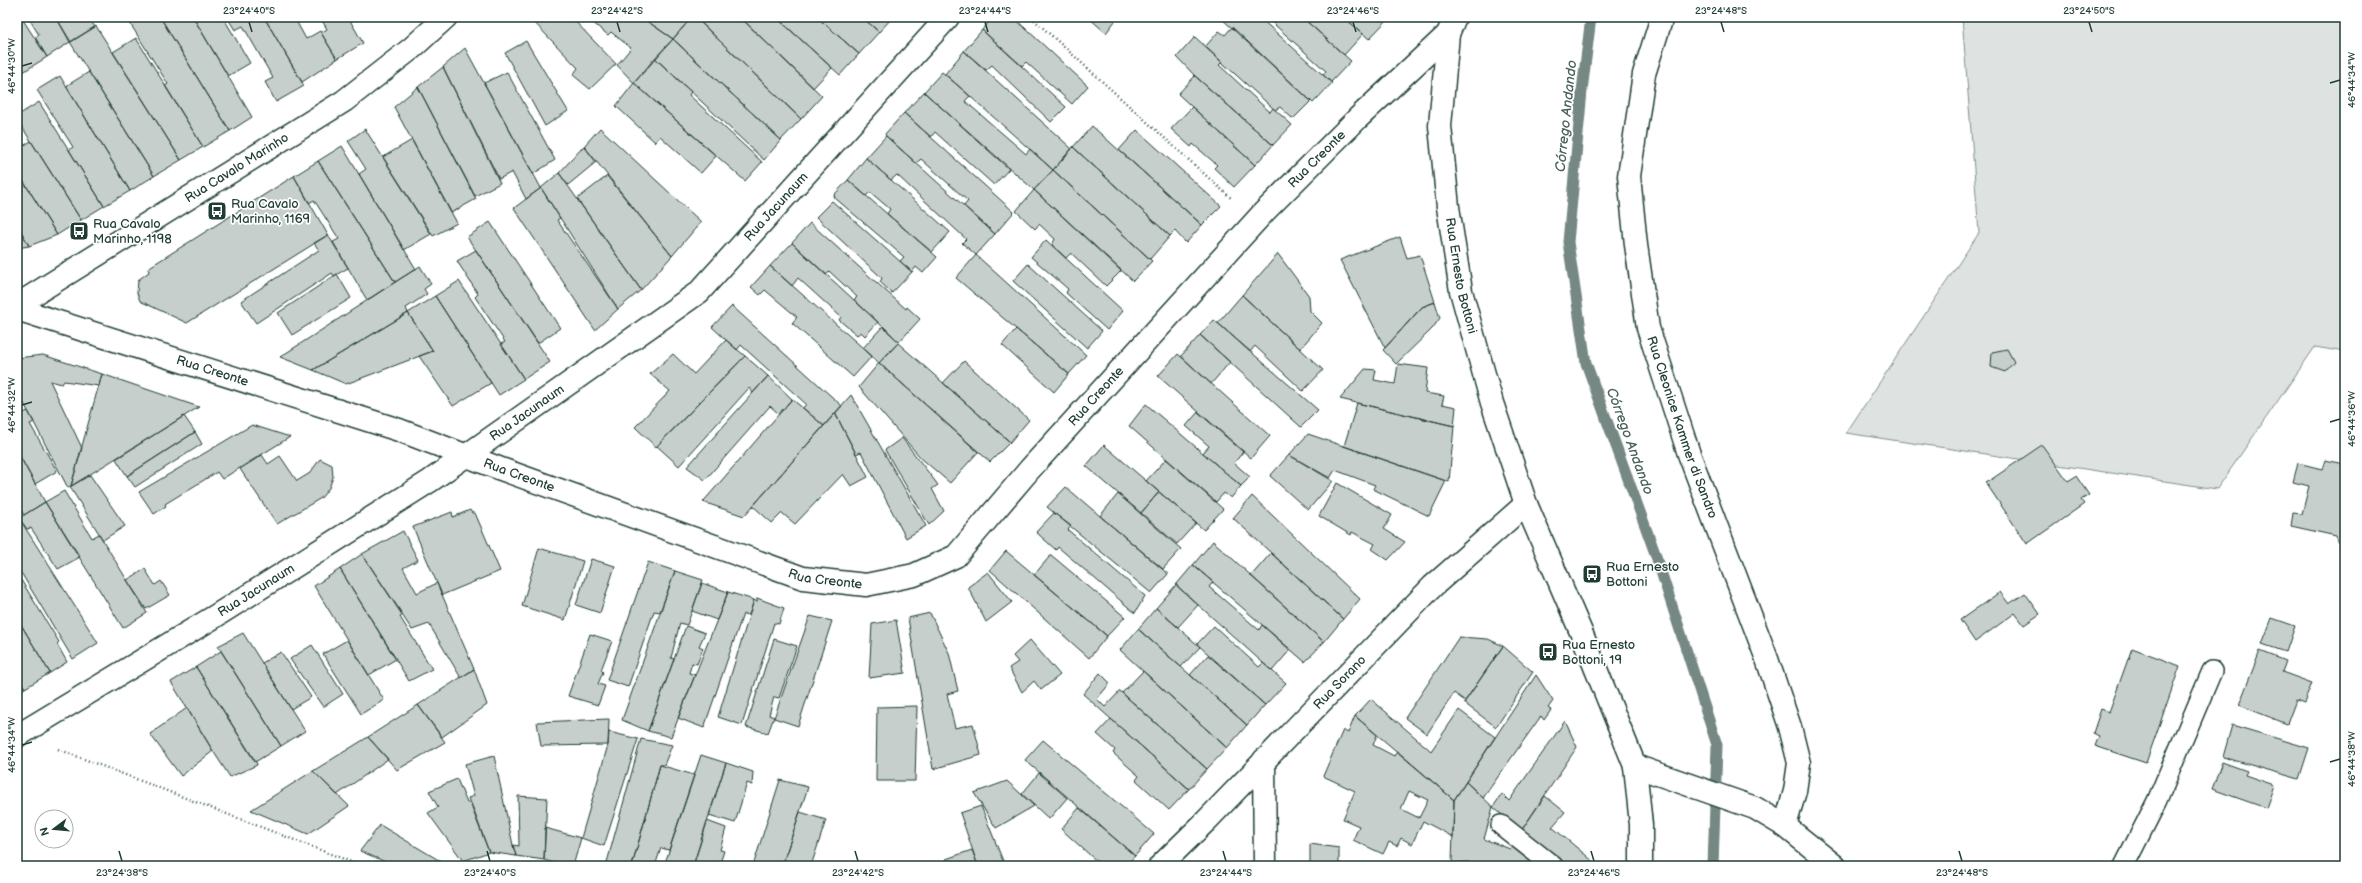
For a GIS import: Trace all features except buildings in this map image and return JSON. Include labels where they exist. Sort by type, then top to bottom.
[{"type":"street","name":"Rua Cavalo Marinho","points":[[17,305],[344,101],[412,48],[446,17]]},
{"type":"street","name":"Rua Jacunaum","points":[[18,735],[221,613],[430,481],[699,292],[948,17]]},
{"type":"street","name":"Rua Cleonice Kammer di Sandro","points":[[1662,17],[1644,74],[1629,176],[1636,245],[1648,328],[1689,454],[1764,651],[1790,727],[1799,763],[1795,791],[1784,826]]},
{"type":"street","name":"Rua Creonte","points":[[17,309],[399,430],[501,469],[803,578],[866,585],[914,575],[956,556],[1030,469],[1256,221],[1451,26]]},
{"type":"street","name":"Rua Ernesto Bottoni","points":[[1451,26],[1440,126],[1448,207],[1461,291],[1492,403],[1526,504],[1581,632],[1635,766],[1641,825],[1641,866]]},
{"type":"street","name":"Rua Sorano","points":[[1160,866],[1433,586],[1526,504]]},
{"type":"street","points":[[1264,760],[1265,866]]},
{"type":"street","points":[[1635,766],[1693,785],[1755,808],[1784,826],[1835,866]]},
{"type":"lane","points":[[2124,866],[2157,801],[2212,671]]},
{"type":"lane","points":[[1501,826],[1553,866]]},
{"type":"path","points":[[1031,17],[1256,221]]},
{"type":"path","points":[[18,735],[362,866]]},
{"type":"shaded area","points":[[1962,17],[2345,17],[2345,352],[2315,347],[2217,489],[1846,433],[1979,233]]},
{"type":"waterway","name":"Córrego Andando","points":[[1591,17],[1582,91],[1568,242],[1586,363],[1656,556],[1717,745],[1713,866]]},
{"type":"place","name":"Rua Cavalo Marinho, 1169","points":[[217,211]]},
{"type":"place","name":"Rua Cavalo Marinho, 1198","points":[[79,231]]},
{"type":"place","name":"Rua Ernesto Bottoni","points":[[1592,574]]},
{"type":"place","name":"Rua Ernesto Bottoni, 19","points":[[1548,652]]}]
